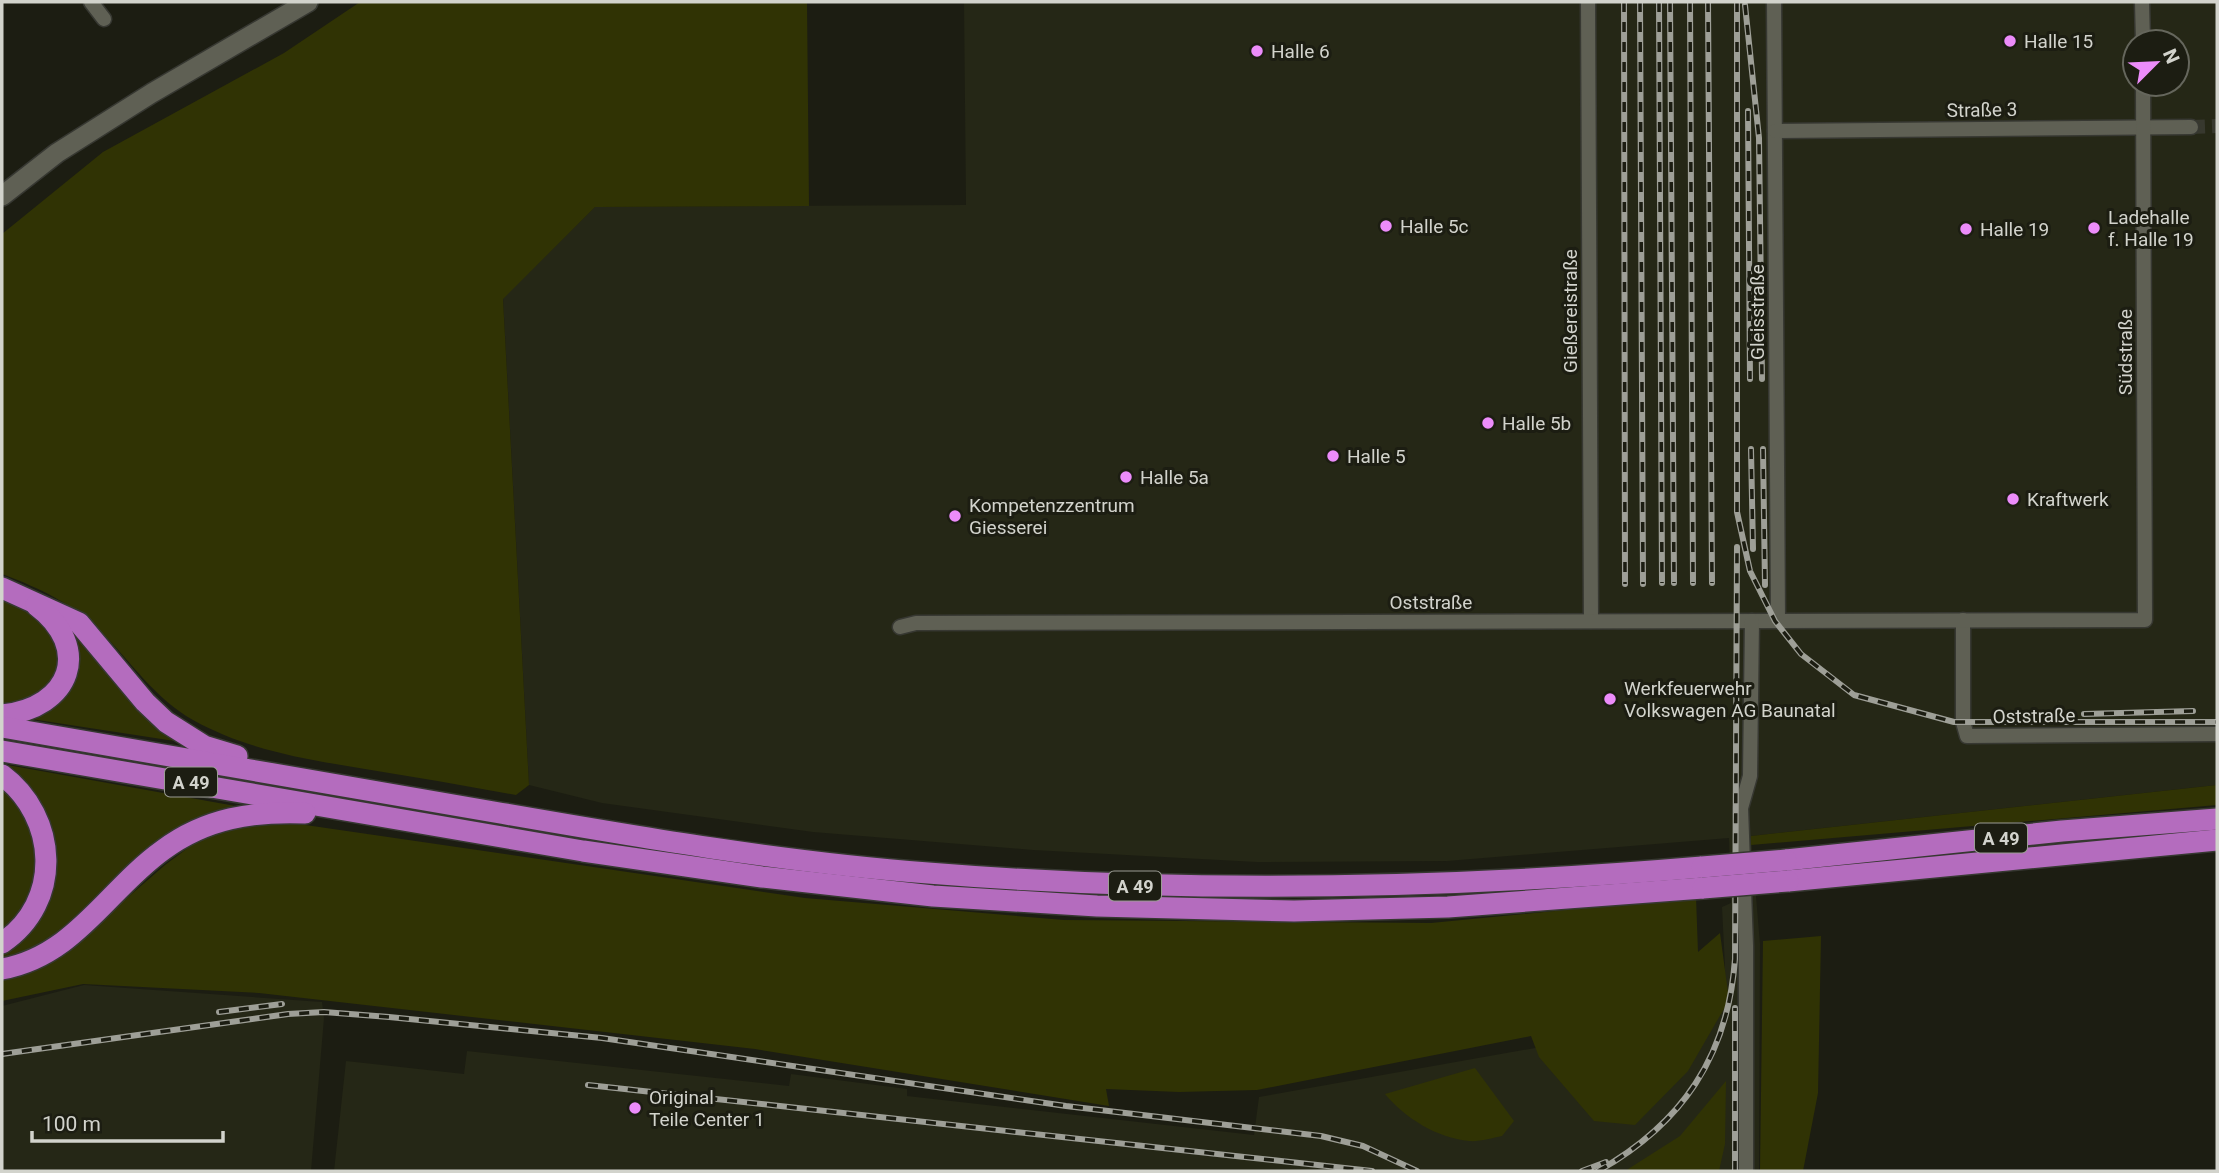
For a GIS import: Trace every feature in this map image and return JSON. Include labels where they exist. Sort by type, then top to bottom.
[{"type":"highway","points":[[2,587],[79,623],[166,723],[191,739],[218,751],[236,755],[262,773]]},
{"type":"highway","points":[[2,715],[26,712],[45,704],[59,689],[66,671],[67,653],[62,636],[40,608],[26,598]]},
{"type":"highway","name":"A 49","points":[[2,727],[262,773],[775,857],[925,873],[1109,885],[1292,889],[1702,877]]},
{"type":"highway","name":"A 49","points":[[2,751],[583,851],[762,877],[933,896],[1097,906],[1281,911],[1448,907],[1702,877],[2217,840]]},
{"type":"highway","points":[[2,775],[19,789],[34,809],[43,832],[47,857],[44,884],[33,910],[16,932],[2,943]]},
{"type":"highway","points":[[2,969],[35,959],[58,947],[92,919],[162,850],[212,823],[270,811],[380,815]]},
{"type":"highway","name":"A 49","points":[[1787,870],[2062,831],[2217,819]]},
{"type":"main road","points":[[2,196],[81,138],[308,2]]},
{"type":"street","points":[[91,2],[104,19]]},
{"type":"street","name":"Gießereistraße","points":[[1588,2],[1591,621]]},
{"type":"street","name":"Gleisstraße","points":[[1774,2],[1778,621]]},
{"type":"street","points":[[2142,2],[2143,28]]},
{"type":"street","name":"Südstraße","points":[[2143,98],[2145,620]]},
{"type":"street","name":"Straße 3","points":[[1775,131],[2190,127]]},
{"type":"street","name":"Oststraße","points":[[1963,620],[1963,722],[1967,736],[2217,734]]},
{"type":"street","name":"Oststraße","points":[[900,627],[916,623],[2145,620]]},
{"type":"street","points":[[1746,1171],[1746,946],[1741,808],[1750,776],[1752,621]]},
{"type":"shaded area","points":[[964,2],[2217,2],[2217,785],[1751,836],[1760,944],[1759,1171],[334,1171],[346,1061],[464,1074],[467,1051],[789,1086],[791,1074],[907,1089],[907,1096],[1254,1135],[1259,1097],[1704,1018],[1721,1001],[1725,967],[1722,907],[1731,903],[1729,838],[1447,861],[1257,862],[1033,850],[813,832],[602,803],[529,785],[503,298],[595,207],[966,205]]},
{"type":"shaded area","points":[[84,985],[322,1002],[324,1018],[311,1171],[2,1171],[2,1006]]},
{"type":"green space","points":[[360,2],[807,2],[809,206],[595,207],[503,299],[529,785],[516,795],[298,757],[255,746],[213,730],[180,712],[168,702],[94,625],[70,607],[30,585],[2,574],[2,234],[103,152],[284,53]]},
{"type":"green space","points":[[2,600],[28,613],[44,625],[58,655],[61,670],[31,702],[2,706]]},
{"type":"green space","points":[[71,625],[181,742],[31,719],[45,712]]},
{"type":"green space","points":[[2,764],[241,807],[64,934],[2,963],[2,951],[52,852]]},
{"type":"green space","points":[[2,783],[25,813],[34,833],[37,864],[29,893],[2,932]]},
{"type":"green space","points":[[2217,785],[2217,805],[1751,845],[1751,836]]},
{"type":"green space","points":[[251,817],[805,898],[1064,920],[1431,923],[1696,897],[1698,952],[1720,933],[1729,1000],[1688,1071],[1635,1125],[1594,1121],[1539,1057],[1531,1036],[1257,1090],[1179,1092],[1106,1089],[1109,1106],[755,1049],[259,993],[83,984],[2,1001],[2,977],[90,930],[165,865],[209,832]]},
{"type":"green space","points":[[1821,936],[1818,1093],[1803,1171],[1760,1171],[1763,941]]},
{"type":"green space","points":[[1475,1068],[1514,1121],[1502,1136],[1473,1141],[1445,1136],[1412,1119],[1385,1094]]},
{"type":"green space","points":[[1726,1081],[1725,1144],[1719,1171],[1625,1171],[1680,1136]]},
{"type":"tunnel","points":[[2191,127],[2217,126]]},
{"type":"railway","points":[[1624,2],[1625,584]]},
{"type":"railway","points":[[1640,2],[1643,584]]},
{"type":"railway","points":[[1659,2],[1662,583]]},
{"type":"railway","points":[[1670,2],[1674,583]]},
{"type":"railway","points":[[1690,2],[1693,583]]},
{"type":"railway","points":[[1708,2],[1712,583]]},
{"type":"railway","points":[[1737,2],[1737,512],[1750,571],[1775,621],[1801,654],[1854,695],[1954,722],[2217,722]]},
{"type":"railway","points":[[1745,5],[1759,138],[1762,379]]},
{"type":"railway","points":[[1748,111],[1750,379]]},
{"type":"railway","points":[[1751,449],[1753,549]]},
{"type":"railway","points":[[1763,449],[1765,585]]},
{"type":"railway","points":[[1598,1171],[1654,1132],[1695,1084],[1711,1056],[1731,994],[1735,959],[1737,547]]},
{"type":"railway","points":[[2084,714],[2193,711]]},
{"type":"railway","points":[[219,1012],[282,1004]]},
{"type":"railway","points":[[1735,1008],[1735,1171]]},
{"type":"railway","points":[[2,1054],[288,1014],[324,1012],[389,1017],[602,1038],[1066,1106],[1321,1136],[1363,1146],[1417,1171]]},
{"type":"railway","points":[[588,1085],[1372,1171]]},
{"type":"railway","points":[[1582,1171],[1606,1162]]},
{"type":"place","name":"Halle 15","points":[[2010,41]]},
{"type":"place","name":"Halle 6","points":[[1257,51]]},
{"type":"place","name":"Halle 5c","points":[[1386,226]]},
{"type":"place","name":"Ladehalle f. Halle 19","points":[[2094,228]]},
{"type":"place","name":"Halle 19","points":[[1966,229]]},
{"type":"place","name":"Halle 5b","points":[[1488,423]]},
{"type":"place","name":"Halle 5","points":[[1333,456]]},
{"type":"place","name":"Halle 5a","points":[[1126,477]]},
{"type":"place","name":"Kraftwerk","points":[[2013,499]]},
{"type":"place","name":"Kompetenzzentrum Giesserei","points":[[955,516]]},
{"type":"place","name":"Werkfeuerwehr Volkswagen AG Baunatal","points":[[1610,699]]},
{"type":"place","name":"Original Teile Center 1","points":[[635,1108]]}]
